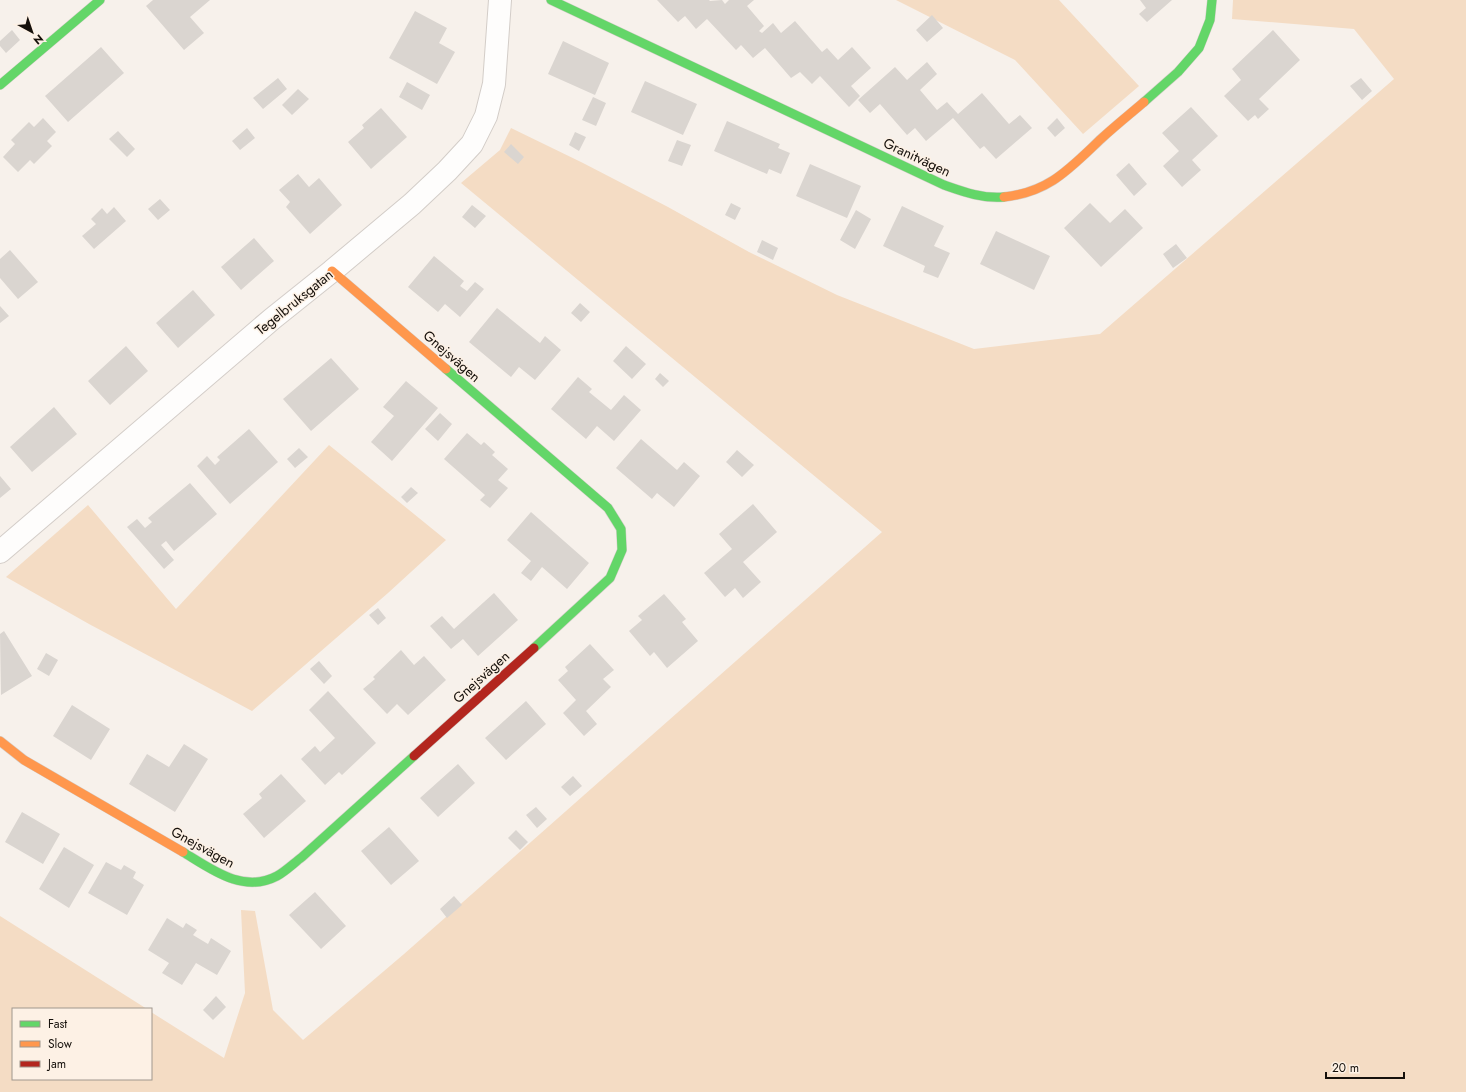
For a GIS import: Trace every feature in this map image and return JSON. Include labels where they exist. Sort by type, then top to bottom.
[{"type":"street","points":[[0,85],[100,0]]},
{"type":"street","name":"Tegelbruksgatan","points":[[0,552],[272,319],[412,204],[447,172],[472,144],[486,116],[494,84],[500,0]]},
{"type":"street","name":"Granitvägen","points":[[551,0],[944,185],[969,194],[993,198],[1021,195],[1047,185],[1070,169],[1103,137],[1178,72],[1199,48],[1210,20],[1212,0]]},
{"type":"street","name":"Gnejsvägen","points":[[0,741],[24,760],[227,878],[243,882],[254,882],[276,876],[302,857],[610,578],[622,550],[621,529],[608,508],[332,271]]},
{"type":"shaded area","points":[[896,0],[1059,0],[1139,86],[1083,134],[1015,60]]},
{"type":"shaded area","points":[[1233,0],[1466,0],[1466,1092],[0,1092],[0,916],[145,1008],[12,1008],[12,1080],[152,1080],[152,1013],[224,1058],[245,993],[241,910],[255,911],[273,1010],[303,1040],[404,954],[882,532],[461,183],[500,150],[511,128],[668,207],[749,252],[837,295],[974,349],[1100,334],[1394,79],[1354,29],[1232,19]]},
{"type":"shaded area","points":[[329,445],[446,540],[388,593],[252,711],[89,624],[6,577],[88,505],[176,609]]},
{"type":"building","points":[[153,0],[210,0],[190,17],[204,33],[184,50],[146,6]]},
{"type":"building","points":[[657,0],[722,0],[725,4],[729,0],[754,0],[747,6],[764,26],[759,31],[762,33],[773,23],[781,33],[795,21],[822,52],[827,48],[838,60],[852,47],[871,68],[851,86],[860,96],[849,107],[820,76],[812,84],[800,72],[791,78],[765,48],[753,58],[741,45],[736,50],[707,19],[696,29],[685,16],[678,22]]},
{"type":"building","points":[[1140,0],[1172,0],[1147,22],[1139,14],[1146,8]]},
{"type":"building","points":[[415,11],[447,28],[439,43],[455,52],[437,84],[389,58]]},
{"type":"building","points":[[932,15],[943,28],[927,42],[916,30]]},
{"type":"building","points":[[12,30],[20,40],[6,53],[0,46],[0,41]]},
{"type":"building","points":[[1273,30],[1300,60],[1259,99],[1269,109],[1258,119],[1255,115],[1248,121],[1224,96],[1241,80],[1232,69]]},
{"type":"building","points":[[563,41],[609,63],[595,95],[548,74]]},
{"type":"building","points":[[101,47],[124,73],[68,122],[45,96]]},
{"type":"building","points":[[927,62],[937,74],[920,90],[937,110],[947,102],[958,114],[982,93],[1009,124],[1020,115],[1032,128],[996,159],[984,146],[980,149],[953,118],[926,141],[915,128],[907,135],[880,104],[870,113],[858,100],[895,67],[907,80]]},
{"type":"building","points":[[278,78],[287,89],[263,109],[253,98]]},
{"type":"building","points":[[1361,78],[1372,91],[1362,100],[1350,86]]},
{"type":"building","points":[[645,81],[697,104],[683,135],[631,112]]},
{"type":"building","points":[[407,82],[430,95],[422,110],[399,97]]},
{"type":"building","points":[[298,89],[309,99],[292,115],[282,105]]},
{"type":"building","points":[[593,97],[606,103],[596,126],[582,120]]},
{"type":"building","points":[[1191,107],[1218,136],[1192,160],[1201,170],[1182,187],[1163,166],[1179,151],[1162,133]]},
{"type":"building","points":[[381,108],[407,137],[371,169],[348,142],[364,128],[362,125]]},
{"type":"building","points":[[43,118],[56,132],[47,141],[52,146],[34,164],[30,160],[18,172],[3,157],[15,144],[11,140],[29,122],[34,127]]},
{"type":"building","points":[[1057,118],[1065,128],[1055,137],[1047,128]]},
{"type":"building","points":[[727,121],[780,144],[778,148],[790,153],[781,174],[769,169],[767,174],[714,151]]},
{"type":"building","points":[[247,128],[255,138],[240,150],[232,141]]},
{"type":"building","points":[[118,131],[135,149],[127,157],[109,139]]},
{"type":"building","points":[[575,132],[586,137],[579,151],[569,145]]},
{"type":"building","points":[[677,140],[691,145],[682,166],[668,161]]},
{"type":"building","points":[[511,144],[524,157],[518,164],[504,152]]},
{"type":"building","points":[[1129,163],[1147,184],[1134,196],[1116,175]]},
{"type":"building","points":[[810,164],[861,186],[847,218],[796,196]]},
{"type":"building","points":[[298,174],[309,187],[319,178],[342,205],[310,234],[286,207],[290,202],[279,190]]},
{"type":"building","points":[[160,199],[170,210],[158,220],[148,209]]},
{"type":"building","points":[[731,203],[741,208],[735,220],[725,215]]},
{"type":"building","points":[[1090,203],[1110,223],[1125,209],[1143,228],[1101,267],[1064,228]]},
{"type":"building","points":[[472,205],[486,216],[475,228],[462,217]]},
{"type":"building","points":[[902,206],[944,226],[934,246],[950,253],[938,278],[923,272],[925,266],[883,246]]},
{"type":"building","points":[[114,207],[126,221],[94,249],[82,236],[96,224],[91,219],[102,208],[107,214]]},
{"type":"building","points":[[856,210],[871,219],[855,249],[840,240]]},
{"type":"building","points":[[996,231],[1050,256],[1034,290],[980,264]]},
{"type":"building","points":[[254,238],[274,261],[241,290],[221,267]]},
{"type":"building","points":[[762,240],[778,248],[773,260],[757,252]]},
{"type":"building","points":[[1176,244],[1187,258],[1173,268],[1163,254]]},
{"type":"building","points":[[10,250],[38,282],[18,299],[0,278],[0,259]]},
{"type":"building","points":[[434,256],[464,281],[460,286],[467,291],[475,282],[484,289],[460,317],[445,304],[438,312],[408,287]]},
{"type":"building","points":[[193,290],[215,315],[178,348],[156,323]]},
{"type":"building","points":[[580,303],[590,312],[581,322],[571,313]]},
{"type":"building","points":[[0,306],[9,316],[0,323]]},
{"type":"building","points":[[497,308],[540,343],[545,336],[561,350],[535,380],[519,367],[511,377],[469,342]]},
{"type":"building","points":[[126,346],[148,371],[110,405],[88,381]]},
{"type":"building","points":[[626,346],[646,364],[632,379],[613,361]]},
{"type":"building","points":[[331,358],[359,389],[311,431],[283,399]]},
{"type":"building","points":[[660,373],[669,381],[663,387],[655,379]]},
{"type":"building","points":[[578,377],[592,389],[589,392],[611,410],[624,395],[641,410],[614,441],[597,426],[586,439],[551,409]]},
{"type":"building","points":[[406,381],[438,408],[392,461],[371,442],[394,416],[383,407]]},
{"type":"building","points":[[54,407],[77,434],[32,472],[10,447]]},
{"type":"building","points":[[440,413],[452,424],[438,441],[425,429]]},
{"type":"building","points":[[249,429],[278,462],[230,504],[197,466],[207,456],[215,465],[220,460],[217,457]]},
{"type":"building","points":[[467,433],[481,445],[484,442],[495,452],[492,455],[508,469],[498,480],[508,488],[490,508],[480,500],[485,495],[444,459]]},
{"type":"building","points":[[641,439],[677,470],[684,462],[700,476],[674,507],[657,493],[652,499],[616,468]]},
{"type":"building","points":[[299,448],[308,457],[295,468],[287,459]]},
{"type":"building","points":[[737,450],[754,465],[742,477],[726,462]]},
{"type":"building","points":[[0,476],[11,489],[0,498]]},
{"type":"building","points":[[190,483],[217,514],[174,551],[166,541],[161,545],[174,560],[164,569],[127,527],[137,519],[145,528],[152,522],[148,518]]},
{"type":"building","points":[[411,487],[418,493],[407,503],[401,497]]},
{"type":"building","points":[[753,504],[777,532],[743,562],[761,582],[743,598],[735,588],[725,597],[704,573],[732,549],[719,534]]},
{"type":"building","points":[[531,512],[589,563],[567,589],[542,567],[531,581],[521,573],[531,561],[507,540]]},
{"type":"building","points":[[494,593],[518,620],[478,656],[463,639],[451,649],[430,626],[442,616],[454,629]]},
{"type":"building","points":[[664,594],[686,619],[682,622],[698,641],[667,668],[654,652],[650,656],[629,631],[642,620],[638,616]]},
{"type":"building","points":[[378,608],[386,618],[378,625],[369,615]]},
{"type":"building","points":[[4,631],[32,676],[1,695],[0,634]]},
{"type":"building","points":[[590,644],[614,670],[603,679],[611,687],[586,711],[597,724],[584,736],[563,713],[576,700],[558,680],[568,671],[565,667]]},
{"type":"building","points":[[401,650],[414,665],[424,656],[446,680],[408,715],[397,704],[387,714],[363,689],[375,679],[373,677]]},
{"type":"building","points":[[46,653],[58,660],[49,676],[37,669]]},
{"type":"building","points":[[319,661],[332,676],[324,684],[310,669]]},
{"type":"building","points":[[328,691],[376,743],[342,775],[339,772],[325,785],[301,759],[315,746],[320,752],[335,738],[309,710]]},
{"type":"building","points":[[526,701],[546,724],[506,760],[485,738]]},
{"type":"building","points":[[72,705],[110,729],[91,760],[53,736]]},
{"type":"building","points":[[184,744],[208,759],[175,812],[129,784],[147,754],[169,767]]},
{"type":"building","points":[[458,764],[475,783],[438,817],[420,798]]},
{"type":"building","points":[[281,774],[306,801],[264,838],[243,814],[262,798],[259,794]]},
{"type":"building","points":[[573,776],[582,786],[570,796],[561,787]]},
{"type":"building","points":[[536,807],[547,819],[537,828],[526,815]]},
{"type":"building","points":[[22,812],[60,834],[43,864],[5,842]]},
{"type":"building","points":[[389,827],[419,861],[391,885],[361,851]]},
{"type":"building","points":[[516,830],[528,842],[520,850],[508,838]]},
{"type":"building","points":[[64,847],[94,865],[69,908],[39,889]]},
{"type":"building","points":[[106,862],[121,870],[124,865],[136,872],[133,878],[144,885],[127,915],[88,893]]},
{"type":"building","points":[[315,892],[346,926],[321,949],[289,915]]},
{"type":"building","points":[[454,896],[462,905],[447,918],[440,909]]},
{"type":"building","points":[[167,918],[183,928],[186,923],[197,930],[193,935],[208,944],[211,938],[231,951],[217,975],[196,963],[182,985],[162,973],[169,963],[148,950]]},
{"type":"building","points":[[216,996],[226,1007],[213,1020],[203,1010]]},
{"type":"traffic: fast","points":[[0,85],[100,0]]},
{"type":"traffic: fast","points":[[551,0],[944,185],[981,196],[1004,197]]},
{"type":"traffic: fast","points":[[1144,102],[1178,72],[1199,48],[1210,20],[1212,0]]},
{"type":"traffic: fast","points":[[446,369],[608,508],[621,529],[622,550],[610,578],[534,648]]},
{"type":"traffic: fast","points":[[183,852],[216,872],[240,881],[264,881],[277,876],[302,857],[414,756]]},
{"type":"traffic: slow","points":[[1004,197],[1034,190],[1058,177],[1069,169],[1144,102]]},
{"type":"traffic: slow","points":[[332,271],[446,369]]},
{"type":"traffic: slow","points":[[0,741],[24,760],[183,852]]},
{"type":"traffic: jam","points":[[414,756],[534,648]]}]
